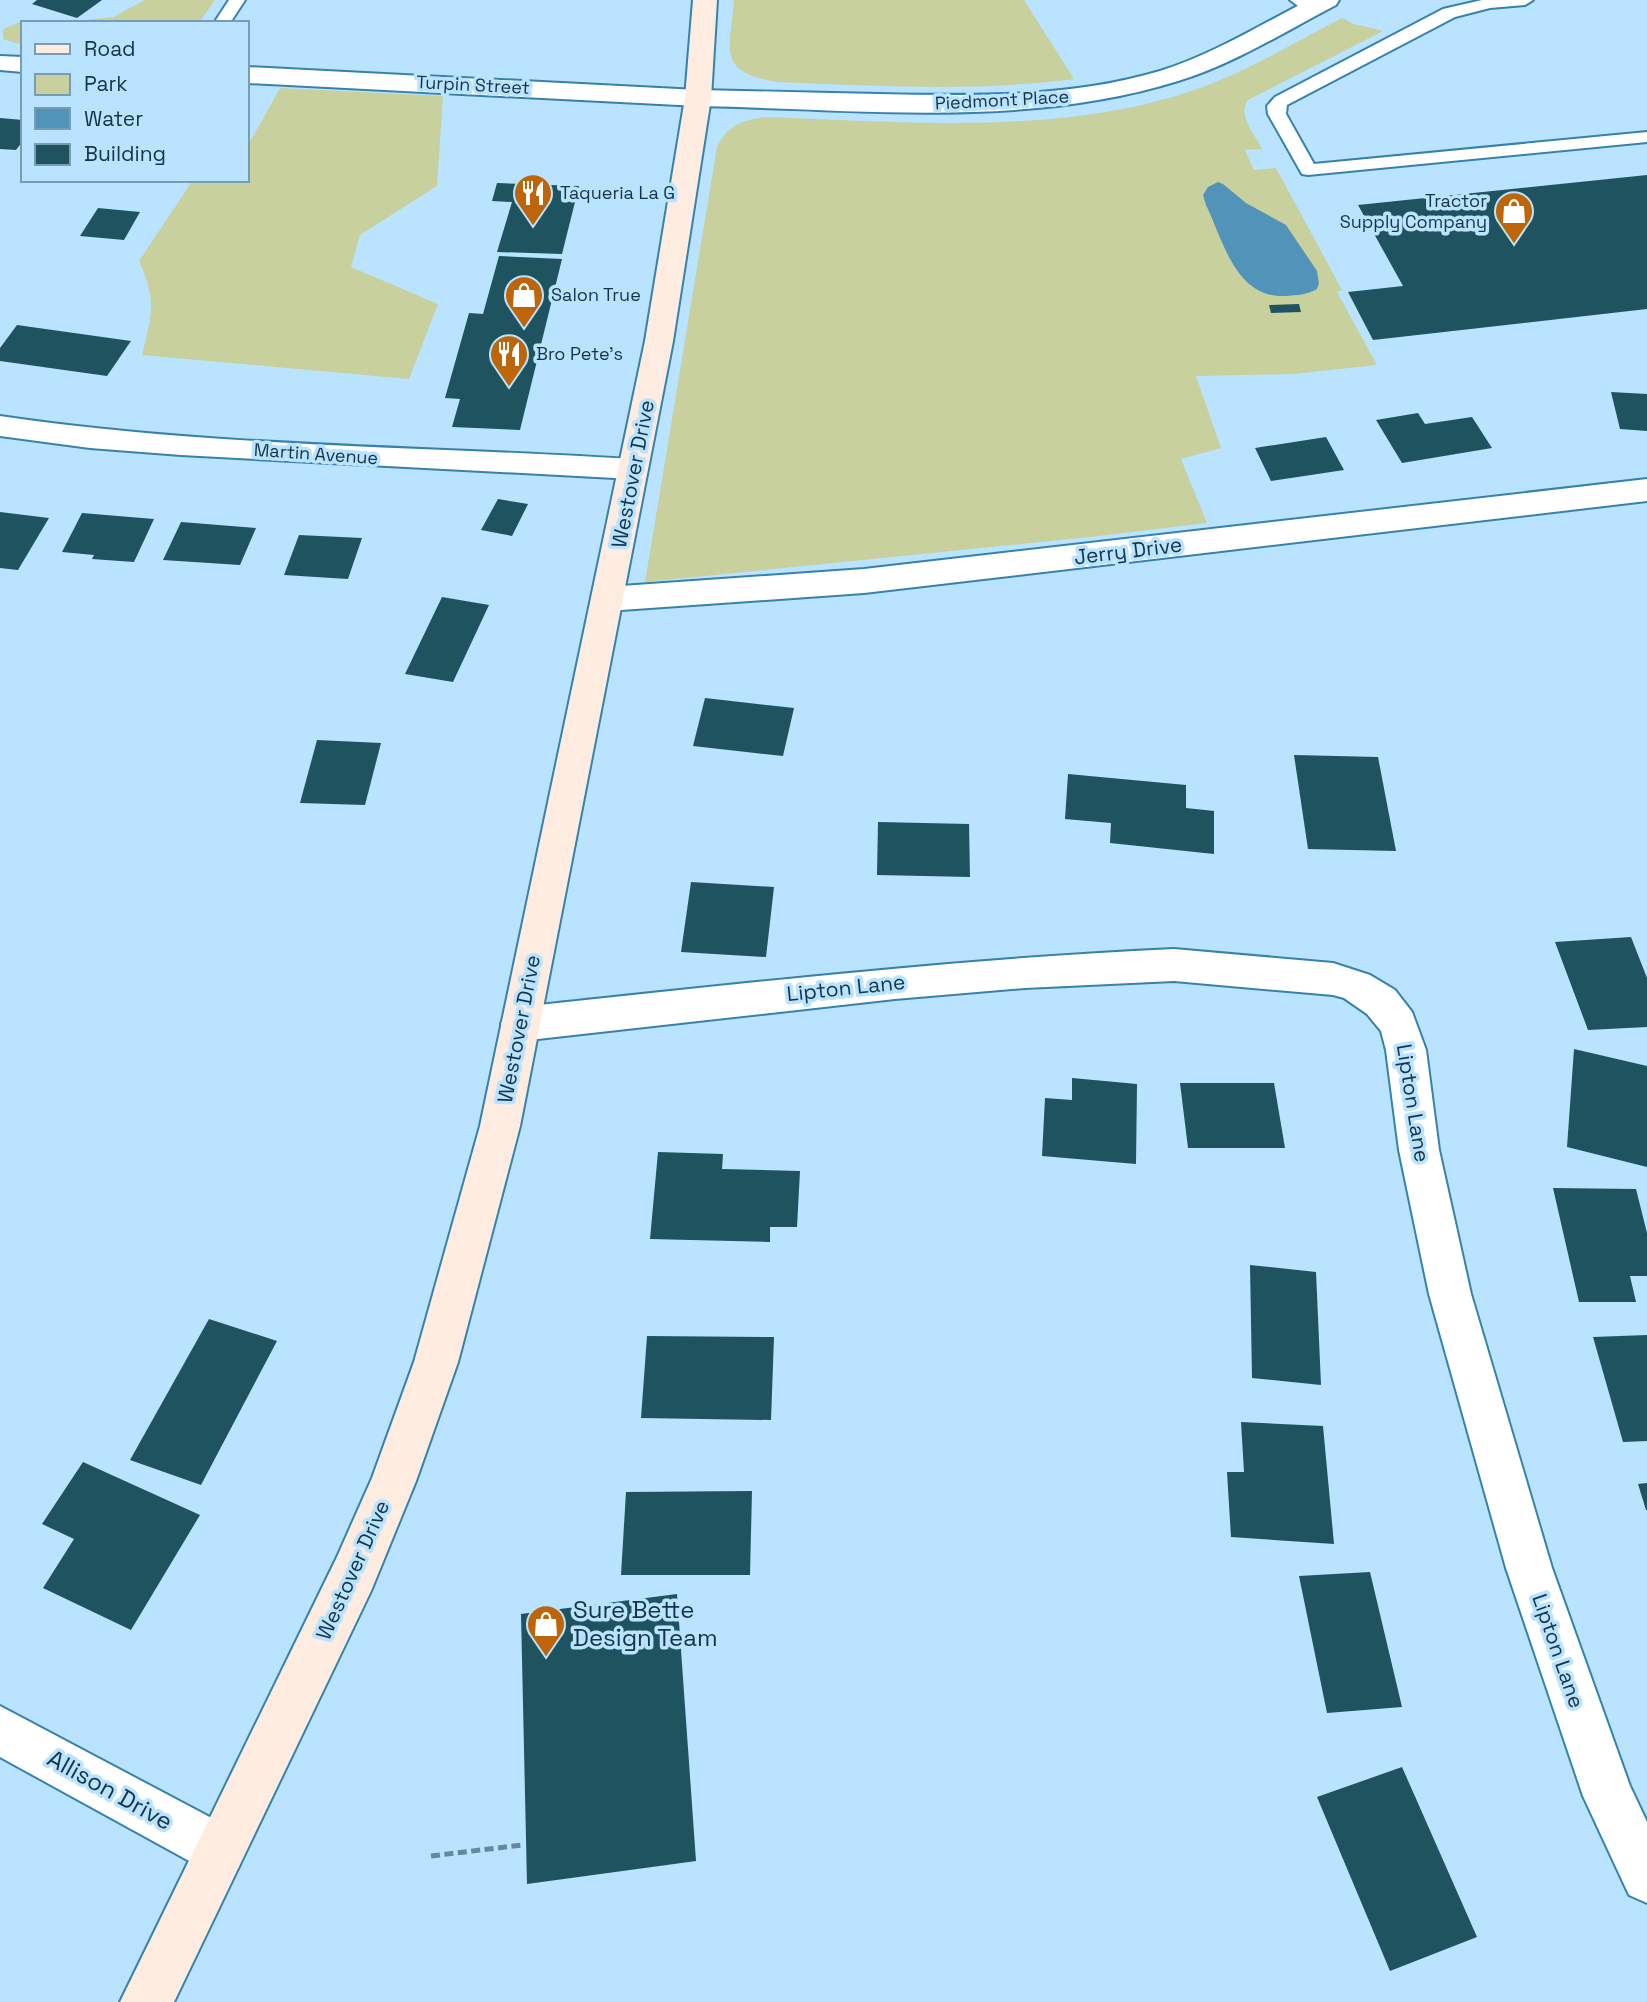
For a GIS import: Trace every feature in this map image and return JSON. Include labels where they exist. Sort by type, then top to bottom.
[{"type":"main road","name":"Westover Drive","points":[[146,2002],[354,1574],[436,1363],[500,1126],[634,469],[677,239],[698,98],[705,0]]},
{"type":"street","name":"Piedmont Place","points":[[698,98],[974,105],[1086,96],[1172,75],[1216,57],[1312,3]]},
{"type":"street","points":[[0,63],[21,65]]},
{"type":"street","name":"Turpin Street","points":[[248,75],[698,98]]},
{"type":"street","name":"Martin Avenue","points":[[0,426],[107,441],[398,459],[634,469]]},
{"type":"street","name":"Jerry Drive","points":[[607,599],[864,581],[1647,490]]},
{"type":"street","name":"Lipton Lane","points":[[520,1024],[895,983],[1025,972],[1174,965],[1334,979],[1356,986],[1381,1002],[1398,1024],[1406,1050],[1419,1150],[1450,1294],[1529,1568],[1608,1796],[1647,1877]]},
{"type":"street","name":"Allison Drive","points":[[0,1730],[220,1850]]},
{"type":"lane","points":[[223,21],[237,0]]},
{"type":"lane","points":[[1525,0],[1486,2],[1449,13],[1281,101],[1276,106],[1277,114],[1308,170],[1647,137]]},
{"type":"path","points":[[431,1856],[522,1845]]},
{"type":"green space","points":[[145,0],[215,0],[200,21],[76,21],[113,17]]},
{"type":"green space","points":[[734,0],[1024,0],[1074,79],[1000,86],[926,87],[778,82],[758,78],[744,72],[731,57]]},
{"type":"green space","points":[[1342,18],[1383,31],[1248,100],[1245,106],[1246,119],[1262,149],[1245,150],[1254,170],[1276,168],[1342,290],[1337,292],[1377,365],[1294,374],[1196,376],[1221,448],[1181,459],[1207,523],[645,582],[717,147],[725,133],[742,122],[765,117],[878,122],[994,122],[1053,119],[1110,111],[1165,99],[1218,81]]},
{"type":"green space","points":[[21,22],[21,44],[3,39],[3,29]]},
{"type":"green space","points":[[280,88],[443,96],[437,186],[360,235],[351,267],[438,304],[409,379],[142,355],[151,308],[145,275],[139,261],[191,183],[248,182],[248,145]]},
{"type":"water","points":[[1218,182],[1246,203],[1286,225],[1317,271],[1317,289],[1298,295],[1268,294],[1243,278],[1226,251],[1203,195],[1208,187]]},
{"type":"building","points":[[37,0],[102,0],[77,18],[32,4]]},
{"type":"building","points":[[0,118],[21,120],[21,144],[16,150],[0,149]]},
{"type":"building","name":"Tractor Supply Company","points":[[1647,175],[1647,309],[1373,340],[1348,292],[1403,286],[1358,205]]},
{"type":"building","name":"Taqueria La G","points":[[497,183],[579,186],[562,254],[497,252],[512,202],[492,201]]},
{"type":"building","points":[[98,208],[140,212],[124,240],[80,236]]},
{"type":"building","points":[[499,256],[562,259],[520,430],[452,427],[460,399],[445,398],[469,313],[483,314]]},
{"type":"building","points":[[1299,304],[1301,312],[1271,313],[1269,305]]},
{"type":"building","points":[[17,325],[131,341],[107,376],[0,361],[0,348]]},
{"type":"building","points":[[1611,392],[1647,394],[1647,431],[1620,429]]},
{"type":"building","points":[[1418,413],[1425,424],[1472,417],[1492,448],[1402,463],[1376,420]]},
{"type":"building","points":[[1326,437],[1344,470],[1271,481],[1255,448]]},
{"type":"building","points":[[498,499],[528,504],[512,536],[481,530]]},
{"type":"building","points":[[0,512],[49,518],[18,570],[0,568]]},
{"type":"building","points":[[82,513],[154,519],[134,562],[92,559],[94,555],[62,552]]},
{"type":"building","points":[[181,522],[256,528],[240,565],[163,560]]},
{"type":"building","points":[[299,535],[362,538],[348,579],[284,575]]},
{"type":"building","points":[[442,597],[489,605],[453,682],[405,674]]},
{"type":"building","points":[[705,698],[794,708],[783,756],[693,746]]},
{"type":"building","points":[[317,740],[381,743],[365,805],[300,803]]},
{"type":"building","points":[[1294,755],[1378,757],[1396,851],[1308,849]]},
{"type":"building","points":[[1068,774],[1186,785],[1186,808],[1214,811],[1214,854],[1110,843],[1111,823],[1065,819]]},
{"type":"building","points":[[878,822],[969,824],[970,877],[877,875]]},
{"type":"building","points":[[691,882],[774,887],[766,957],[681,952]]},
{"type":"building","points":[[1631,937],[1647,978],[1647,1027],[1588,1030],[1555,942]]},
{"type":"building","points":[[1574,1049],[1647,1066],[1647,1167],[1567,1147]]},
{"type":"building","points":[[1072,1078],[1137,1084],[1136,1164],[1042,1156],[1045,1098],[1072,1100]]},
{"type":"building","points":[[1180,1083],[1274,1083],[1285,1148],[1188,1148]]},
{"type":"building","points":[[658,1152],[723,1154],[722,1169],[800,1171],[797,1227],[770,1227],[770,1242],[650,1239]]},
{"type":"building","points":[[1553,1188],[1636,1189],[1647,1233],[1647,1276],[1630,1276],[1636,1302],[1579,1302]]},
{"type":"building","points":[[1250,1265],[1316,1272],[1321,1385],[1252,1378]]},
{"type":"building","points":[[209,1319],[277,1341],[201,1485],[130,1460]]},
{"type":"building","points":[[1647,1335],[1647,1441],[1623,1442],[1593,1337]]},
{"type":"building","points":[[647,1336],[774,1337],[771,1420],[641,1418]]},
{"type":"building","points":[[1241,1422],[1323,1426],[1334,1544],[1231,1537],[1227,1472],[1244,1472]]},
{"type":"building","points":[[83,1462],[200,1515],[131,1630],[43,1588],[74,1539],[42,1524]]},
{"type":"building","points":[[1647,1483],[1647,1510],[1646,1510],[1638,1484]]},
{"type":"building","points":[[752,1491],[750,1575],[621,1575],[626,1492]]},
{"type":"building","points":[[1370,1572],[1402,1707],[1327,1713],[1299,1576]]},
{"type":"building","points":[[677,1594],[696,1861],[527,1884],[521,1614]]},
{"type":"building","points":[[1402,1767],[1477,1937],[1390,1971],[1317,1797]]},
{"type":"place","name":"Taqueria La G","points":[[533,227]]},
{"type":"place","name":"Tractor Supply Company","points":[[1514,245]]},
{"type":"place","name":"Salon True","points":[[524,329]]},
{"type":"place","name":"Bro Pete's","points":[[509,388]]},
{"type":"place","name":"Sure Bette Design Team","points":[[546,1658]]}]
